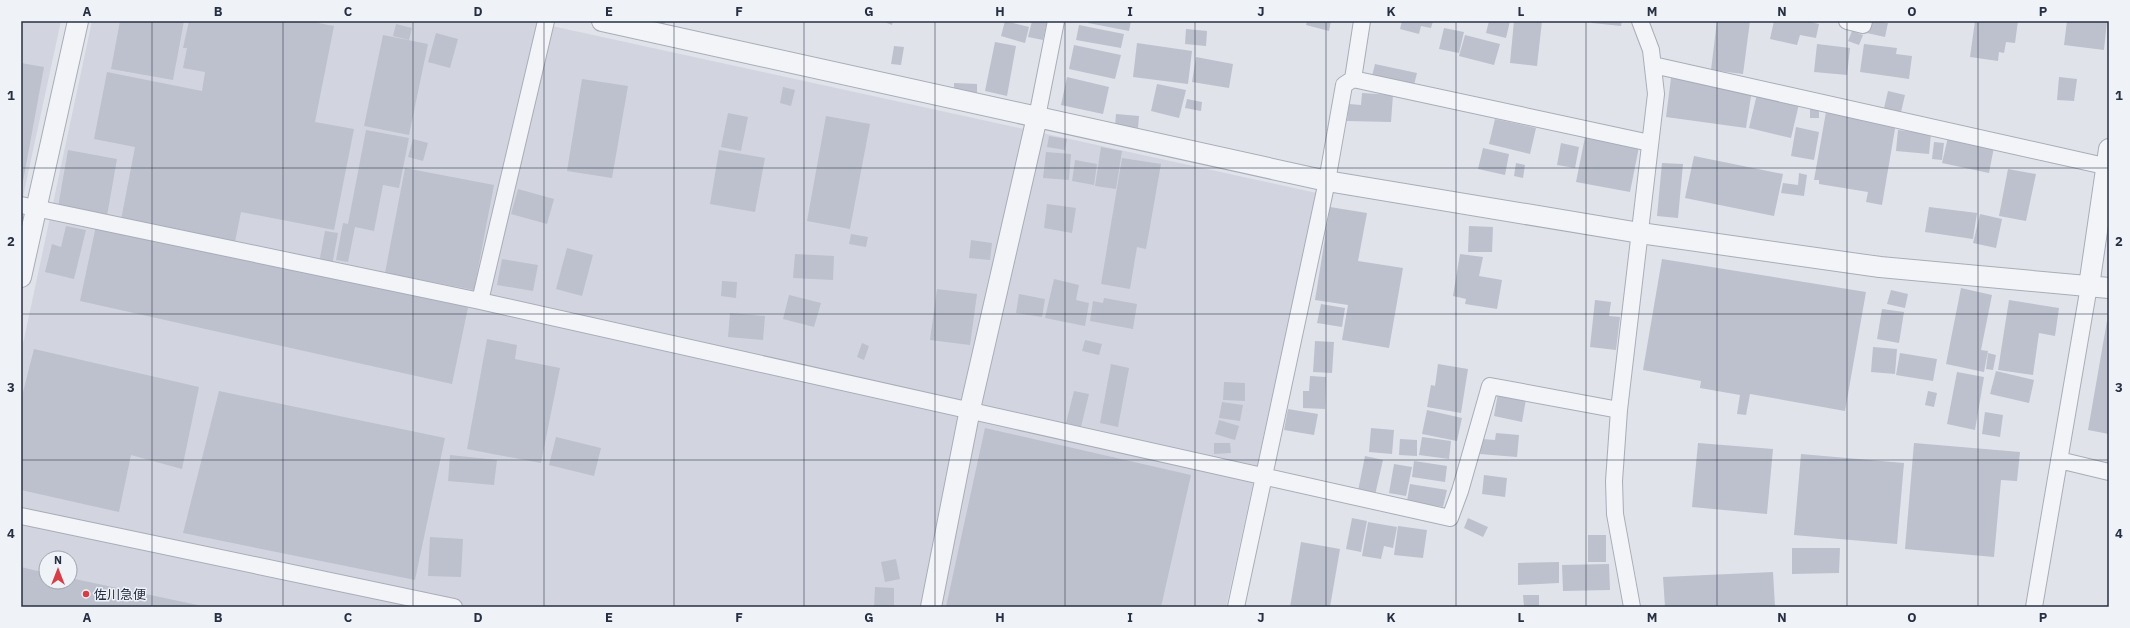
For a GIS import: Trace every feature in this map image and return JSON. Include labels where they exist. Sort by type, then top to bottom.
[{"type":"street","points":[[21,277],[29,206],[78,21]]},
{"type":"street","points":[[480,301],[546,21]]},
{"type":"street","points":[[602,21],[1327,181],[1640,234],[1887,268],[2109,288]]},
{"type":"street","points":[[930,607],[970,409],[1036,117],[1056,21]]},
{"type":"street","points":[[1353,80],[1362,21]]},
{"type":"street","points":[[1632,607],[1615,514],[1614,481],[1619,410],[1656,94],[1651,50],[1640,21]]},
{"type":"street","points":[[1847,21],[1863,25],[1864,21]]},
{"type":"street","points":[[1653,64],[2108,161],[2089,286],[2034,607]]},
{"type":"street","points":[[1236,607],[1327,181],[1344,85],[1353,80],[1650,143]]},
{"type":"street","points":[[29,206],[480,301],[970,409],[1450,518],[1460,491],[1490,386],[1619,410]]},
{"type":"street","points":[[2059,460],[2109,472]]},
{"type":"street","points":[[21,516],[454,607]]},
{"type":"shaded area","points":[[21,21],[61,21],[21,206]]},
{"type":"shaded area","points":[[92,21],[529,21],[1317,193],[1226,607],[21,607],[21,353]]},
{"type":"building","points":[[120,21],[184,21],[173,80],[111,69]]},
{"type":"building","points":[[189,21],[308,21],[334,26],[315,122],[354,129],[334,230],[241,212],[235,242],[121,220],[135,147],[94,139],[107,72],[202,91],[205,72],[183,68],[187,48],[183,48]]},
{"type":"building","points":[[648,21],[665,21],[664,26],[648,23]]},
{"type":"building","points":[[882,21],[893,21],[892,25]]},
{"type":"building","points":[[1005,21],[1029,27],[1025,43],[1001,36]]},
{"type":"building","points":[[1032,21],[1047,21],[1043,40],[1028,37]]},
{"type":"building","points":[[1088,21],[1131,21],[1129,31],[1088,23]]},
{"type":"building","points":[[1307,21],[1331,21],[1329,31],[1306,25]]},
{"type":"building","points":[[1402,21],[1433,21],[1431,28],[1421,26],[1419,34],[1400,29]]},
{"type":"building","points":[[1489,21],[1510,21],[1506,38],[1486,33]]},
{"type":"building","points":[[1514,21],[1542,21],[1537,66],[1510,63]]},
{"type":"building","points":[[1592,21],[1622,21],[1621,26],[1592,23]]},
{"type":"building","points":[[1717,21],[1750,21],[1743,74],[1711,70]]},
{"type":"building","points":[[1774,21],[1805,21],[1819,24],[1816,38],[1800,35],[1797,45],[1770,39]]},
{"type":"building","points":[[1870,21],[1888,23],[1885,37],[1867,33]]},
{"type":"building","points":[[1975,21],[2018,21],[2015,43],[2006,42],[2004,53],[1999,52],[1998,61],[1970,57]]},
{"type":"building","points":[[2067,21],[2107,21],[2104,50],[2064,45]]},
{"type":"building","points":[[396,24],[412,28],[409,40],[393,36]]},
{"type":"building","points":[[1079,25],[1124,34],[1121,48],[1076,40]]},
{"type":"building","points":[[1444,28],[1464,32],[1459,53],[1439,49]]},
{"type":"building","points":[[1186,29],[1207,31],[1206,46],[1185,44]]},
{"type":"building","points":[[1852,31],[1863,35],[1859,45],[1848,41]]},
{"type":"building","points":[[436,33],[458,39],[450,68],[428,62]]},
{"type":"building","points":[[383,35],[428,44],[409,135],[364,126]]},
{"type":"building","points":[[1465,35],[1500,44],[1494,65],[1459,56]]},
{"type":"building","points":[[995,42],[1016,46],[1007,96],[985,91]]},
{"type":"building","points":[[1137,43],[1192,51],[1188,84],[1133,77]]},
{"type":"building","points":[[1817,44],[1850,48],[1847,75],[1814,72]]},
{"type":"building","points":[[1864,44],[1897,48],[1896,54],[1912,56],[1909,79],[1860,72]]},
{"type":"building","points":[[1074,45],[1121,55],[1115,79],[1069,69]]},
{"type":"building","points":[[894,46],[904,47],[901,65],[891,64]]},
{"type":"building","points":[[1196,57],[1233,64],[1229,88],[1192,82]]},
{"type":"building","points":[[21,63],[44,67],[22,187],[21,187]]},
{"type":"building","points":[[1375,64],[1417,73],[1413,89],[1371,80]]},
{"type":"building","points":[[1067,77],[1109,87],[1103,114],[1061,105]]},
{"type":"building","points":[[2059,77],[2077,79],[2074,101],[2057,100]]},
{"type":"building","points":[[1671,78],[1752,90],[1746,128],[1666,117]]},
{"type":"building","points":[[582,79],[628,86],[612,178],[567,171]]},
{"type":"building","points":[[954,83],[977,84],[977,93],[954,92]]},
{"type":"building","points":[[1157,84],[1186,90],[1179,118],[1151,111]]},
{"type":"building","points":[[783,87],[795,90],[791,106],[780,103]]},
{"type":"building","points":[[1888,91],[1905,95],[1901,112],[1884,108]]},
{"type":"building","points":[[1362,93],[1393,95],[1391,122],[1347,121],[1349,104],[1361,105]]},
{"type":"building","points":[[1757,94],[1799,104],[1791,138],[1749,128]]},
{"type":"building","points":[[1187,99],[1202,102],[1201,111],[1185,108]]},
{"type":"building","points":[[1810,107],[1819,107],[1819,118],[1810,118]]},
{"type":"building","points":[[1826,112],[1896,123],[1882,205],[1866,202],[1868,192],[1819,184],[1819,180],[1814,180]]},
{"type":"building","points":[[728,113],[748,117],[741,151],[721,147]]},
{"type":"building","points":[[1116,114],[1139,116],[1138,128],[1115,126]]},
{"type":"building","points":[[826,116],[870,124],[850,229],[807,221]]},
{"type":"building","points":[[1495,119],[1536,128],[1530,154],[1489,144]]},
{"type":"building","points":[[1796,127],[1819,132],[1814,160],[1791,156]]},
{"type":"building","points":[[366,130],[409,138],[399,188],[383,185],[374,231],[355,227],[348,262],[336,260],[343,223],[348,224]]},
{"type":"building","points":[[1898,130],[1931,134],[1929,154],[1896,151]]},
{"type":"building","points":[[1049,136],[1067,139],[1065,150],[1047,147]]},
{"type":"building","points":[[1585,137],[1639,147],[1630,192],[1576,182]]},
{"type":"building","points":[[1948,137],[1994,147],[1989,173],[1942,163]]},
{"type":"building","points":[[413,139],[428,143],[423,161],[408,157]]},
{"type":"building","points":[[1934,142],[1944,143],[1942,160],[1932,159]]},
{"type":"building","points":[[1561,143],[1579,147],[1575,168],[1557,165]]},
{"type":"building","points":[[1101,147],[1122,151],[1116,189],[1095,186]]},
{"type":"building","points":[[1483,148],[1509,154],[1505,175],[1478,169]]},
{"type":"building","points":[[68,150],[117,159],[107,216],[58,207]]},
{"type":"building","points":[[719,150],[765,158],[755,212],[710,204]]},
{"type":"building","points":[[1046,152],[1071,154],[1069,180],[1043,178]]},
{"type":"building","points":[[1694,156],[1783,174],[1774,216],[1685,198]]},
{"type":"building","points":[[1122,158],[1161,164],[1146,249],[1137,247],[1130,289],[1101,284]]},
{"type":"building","points":[[1075,160],[1097,164],[1094,185],[1072,181]]},
{"type":"building","points":[[1516,163],[1525,165],[1523,178],[1514,176]]},
{"type":"building","points":[[1662,163],[1683,164],[1678,218],[1657,216]]},
{"type":"building","points":[[405,168],[494,185],[474,290],[385,273]]},
{"type":"building","points":[[2008,169],[2036,174],[2026,221],[1999,216]]},
{"type":"building","points":[[1799,173],[1807,175],[1804,196],[1781,193],[1783,183],[1798,185]]},
{"type":"building","points":[[518,189],[554,199],[547,224],[511,214]]},
{"type":"building","points":[[1047,204],[1076,208],[1072,233],[1044,228]]},
{"type":"building","points":[[1330,207],[1367,213],[1358,261],[1403,268],[1389,348],[1342,340],[1348,305],[1315,300]]},
{"type":"building","points":[[1929,207],[1977,213],[1973,239],[1925,232]]},
{"type":"building","points":[[1980,214],[2002,219],[1996,248],[1973,243]]},
{"type":"building","points":[[97,221],[469,303],[452,384],[80,301]]},
{"type":"building","points":[[66,226],[86,230],[74,279],[45,272],[52,244],[61,247]]},
{"type":"building","points":[[1469,226],[1493,227],[1492,252],[1468,252]]},
{"type":"building","points":[[325,231],[338,233],[332,266],[319,263]]},
{"type":"building","points":[[851,234],[868,237],[866,247],[849,244]]},
{"type":"building","points":[[971,240],[992,243],[990,260],[969,258]]},
{"type":"building","points":[[567,248],[593,255],[582,296],[556,289]]},
{"type":"building","points":[[795,254],[834,256],[833,280],[793,278]]},
{"type":"building","points":[[1460,254],[1483,257],[1479,276],[1502,280],[1497,309],[1465,304],[1466,299],[1453,296]]},
{"type":"building","points":[[502,259],[538,265],[533,291],[497,285]]},
{"type":"building","points":[[1662,259],[1866,292],[1845,411],[1750,394],[1746,415],[1737,414],[1740,395],[1700,388],[1701,381],[1643,370]]},
{"type":"building","points":[[1054,279],[1079,285],[1076,300],[1089,303],[1085,326],[1045,318]]},
{"type":"building","points":[[722,281],[737,282],[736,298],[721,296]]},
{"type":"building","points":[[1961,288],[1992,295],[1981,350],[1988,351],[1984,372],[1946,364]]},
{"type":"building","points":[[937,289],[977,294],[970,345],[930,340]]},
{"type":"building","points":[[1891,290],[1908,294],[1905,308],[1887,304]]},
{"type":"building","points":[[1019,294],[1045,299],[1042,317],[1016,313]]},
{"type":"building","points":[[789,295],[821,303],[814,327],[783,319]]},
{"type":"building","points":[[1104,298],[1137,304],[1133,329],[1090,321],[1093,301],[1103,303]]},
{"type":"building","points":[[1595,300],[1611,302],[1609,316],[1620,317],[1616,350],[1590,347]]},
{"type":"building","points":[[2009,300],[2059,308],[2055,336],[2039,333],[2033,375],[1998,370]]},
{"type":"building","points":[[1321,304],[1345,308],[1342,327],[1317,323]]},
{"type":"building","points":[[1882,309],[1904,312],[1899,343],[1877,339]]},
{"type":"building","points":[[730,313],[765,316],[763,340],[728,337]]},
{"type":"building","points":[[2107,321],[2109,322],[2109,434],[2088,430]]},
{"type":"building","points":[[487,339],[517,345],[515,359],[560,368],[541,463],[467,449]]},
{"type":"building","points":[[1085,340],[1102,344],[1099,355],[1082,351]]},
{"type":"building","points":[[1315,341],[1334,342],[1332,373],[1313,372]]},
{"type":"building","points":[[862,343],[869,346],[864,360],[857,357]]},
{"type":"building","points":[[1873,347],[1897,349],[1895,374],[1871,372]]},
{"type":"building","points":[[34,349],[199,387],[182,469],[131,455],[119,512],[21,490],[21,400]]},
{"type":"building","points":[[1900,353],[1937,359],[1933,381],[1896,375]]},
{"type":"building","points":[[1988,353],[1996,355],[1993,370],[1986,369]]},
{"type":"building","points":[[1111,364],[1129,368],[1118,427],[1100,423]]},
{"type":"building","points":[[1438,364],[1468,369],[1461,413],[1427,407],[1431,385],[1435,386]]},
{"type":"building","points":[[1996,371],[2034,380],[2029,403],[1990,394]]},
{"type":"building","points":[[1957,372],[1984,377],[1975,430],[1947,424]]},
{"type":"building","points":[[1310,376],[1326,377],[1325,409],[1303,408],[1303,391],[1309,391]]},
{"type":"building","points":[[1224,382],[1245,383],[1245,401],[1223,400]]},
{"type":"building","points":[[219,391],[445,438],[415,580],[183,533]]},
{"type":"building","points":[[1074,391],[1089,394],[1081,427],[1066,423]]},
{"type":"building","points":[[1928,391],[1937,393],[1934,407],[1925,405]]},
{"type":"building","points":[[1498,393],[1526,399],[1522,422],[1494,416]]},
{"type":"building","points":[[1222,402],[1243,405],[1240,421],[1219,418]]},
{"type":"building","points":[[1288,409],[1318,414],[1314,435],[1284,430]]},
{"type":"building","points":[[1427,410],[1462,418],[1457,441],[1422,434]]},
{"type":"building","points":[[1985,412],[2003,415],[2000,437],[1982,434]]},
{"type":"building","points":[[1219,420],[1239,426],[1235,440],[1215,434]]},
{"type":"building","points":[[985,428],[1191,475],[1161,607],[946,607]]},
{"type":"building","points":[[1371,428],[1394,430],[1392,454],[1369,452]]},
{"type":"building","points":[[1496,433],[1519,435],[1517,457],[1480,454],[1482,439],[1495,440]]},
{"type":"building","points":[[556,437],[601,448],[594,476],[549,465]]},
{"type":"building","points":[[1422,437],[1451,441],[1449,459],[1419,455]]},
{"type":"building","points":[[1400,439],[1417,440],[1417,456],[1399,455]]},
{"type":"building","points":[[1214,443],[1230,443],[1231,453],[1214,454]]},
{"type":"building","points":[[1698,443],[1773,449],[1767,514],[1692,507]]},
{"type":"building","points":[[1914,443],[2020,452],[2017,481],[2001,480],[1994,557],[1905,549]]},
{"type":"building","points":[[1801,454],[1904,463],[1897,544],[1794,535]]},
{"type":"building","points":[[450,455],[497,460],[494,485],[448,481]]},
{"type":"building","points":[[1365,456],[1383,460],[1375,495],[1358,491]]},
{"type":"building","points":[[1414,461],[1447,466],[1445,482],[1412,477]]},
{"type":"building","points":[[1394,464],[1412,467],[1406,496],[1389,493]]},
{"type":"building","points":[[1484,475],[1507,478],[1505,497],[1482,494]]},
{"type":"building","points":[[1410,484],[1447,490],[1443,507],[1407,501]]},
{"type":"building","points":[[1352,518],[1367,521],[1361,552],[1346,549]]},
{"type":"building","points":[[1468,518],[1488,527],[1483,537],[1464,528]]},
{"type":"building","points":[[1368,522],[1397,527],[1393,548],[1384,546],[1381,559],[1362,556]]},
{"type":"building","points":[[1398,526],[1427,530],[1423,558],[1394,555]]},
{"type":"building","points":[[1588,535],[1606,535],[1606,562],[1588,562]]},
{"type":"building","points":[[430,537],[463,539],[461,577],[428,576]]},
{"type":"building","points":[[1301,542],[1340,549],[1330,607],[1290,607]]},
{"type":"building","points":[[1792,548],[1840,548],[1839,573],[1792,574]]},
{"type":"building","points":[[896,559],[900,579],[885,582],[881,562]]},
{"type":"building","points":[[1559,562],[1559,583],[1518,585],[1518,563]]},
{"type":"building","points":[[1609,564],[1610,590],[1563,591],[1562,565]]},
{"type":"building","name":"佐川急便","points":[[21,567],[38,571],[38,590],[78,590],[78,580],[207,607],[21,607]]},
{"type":"building","points":[[1773,572],[1775,607],[1665,607],[1663,577]]},
{"type":"building","points":[[875,587],[894,588],[894,607],[874,607]]},
{"type":"building","points":[[1523,595],[1539,595],[1539,607],[1524,607]]},
{"type":"place","name":"佐川急便","points":[[86,594]]}]
